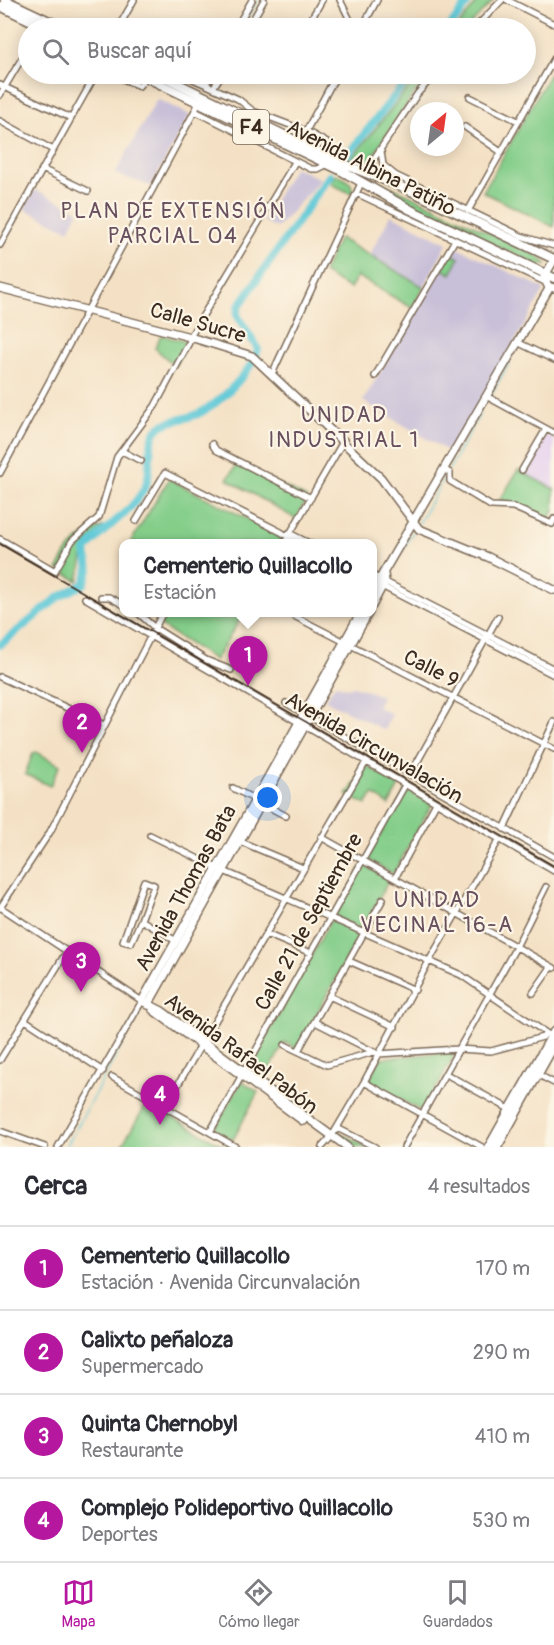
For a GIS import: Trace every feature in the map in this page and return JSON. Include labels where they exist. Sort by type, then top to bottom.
[{"type":"highway","points":[[5,0],[43,18]]},
{"type":"highway","points":[[0,6],[23,18]]},
{"type":"highway","name":"Avenida Albina Patiño","points":[[157,84],[197,107],[330,161]]},
{"type":"highway","name":"Avenida Albina Patiño","points":[[178,84],[364,177],[411,191],[554,260]]},
{"type":"highway","name":"Avenida Albina Patiño","points":[[364,177],[411,210],[549,282]]},
{"type":"highway","points":[[497,1147],[552,1037]]},
{"type":"highway","points":[[489,1147],[535,1072]]},
{"type":"main road","points":[[379,580],[518,342],[549,282],[554,260]]},
{"type":"main road","name":"Calle Sucre","points":[[0,288],[191,337],[255,357],[344,440],[392,491],[413,525]]},
{"type":"main road","points":[[413,525],[554,590]]},
{"type":"main road","name":"Avenida Thomas Bata","points":[[347,646],[359,617]]},
{"type":"main road","name":"Avenida Thomas Bata","points":[[145,1003],[301,725],[366,617]]},
{"type":"main road","name":"Avenida Thomas Bata","points":[[145,1003],[176,941],[220,869]]},
{"type":"main road","name":"Avenida Rafael Pabón","points":[[145,1003],[162,1011],[242,1074],[330,1138],[347,1147]]},
{"type":"main road","name":"Avenida Rafael Pabón","points":[[330,1138],[339,1147]]},
{"type":"street","points":[[124,18],[134,0]]},
{"type":"street","points":[[242,18],[252,0]]},
{"type":"street","points":[[254,18],[264,0]]},
{"type":"street","points":[[312,18],[322,0]]},
{"type":"street","points":[[340,0],[349,18]]},
{"type":"street","points":[[367,18],[377,0]]},
{"type":"street","points":[[485,18],[502,0]]},
{"type":"street","points":[[507,0],[554,24]]},
{"type":"street","points":[[468,211],[554,59]]},
{"type":"street","points":[[0,95],[2,86],[18,63]]},
{"type":"street","points":[[0,245],[90,84]]},
{"type":"street","points":[[0,473],[197,107],[295,162],[318,170],[330,161],[333,150],[329,144],[306,131],[253,111],[238,99],[206,84]]},
{"type":"street","points":[[213,88],[216,84]]},
{"type":"street","points":[[306,131],[332,84]]},
{"type":"street","points":[[272,374],[364,177],[426,84]]},
{"type":"street","points":[[2,86],[71,118]]},
{"type":"street","points":[[470,97],[518,121]]},
{"type":"street","points":[[0,121],[53,150]]},
{"type":"street","points":[[465,127],[501,152]]},
{"type":"street","points":[[381,151],[387,170],[521,236],[554,246]]},
{"type":"street","points":[[0,539],[55,571],[72,541],[99,517],[117,457],[155,406],[191,337],[295,162]]},
{"type":"street","points":[[42,169],[88,191]]},
{"type":"street","points":[[358,194],[549,282]]},
{"type":"street","points":[[375,376],[455,240]]},
{"type":"street","points":[[518,342],[554,360]]},
{"type":"street","points":[[486,396],[554,433]]},
{"type":"street","points":[[522,470],[546,429]]},
{"type":"street","points":[[136,521],[165,473],[281,532],[287,538],[344,440]]},
{"type":"street","points":[[212,444],[216,450],[310,498]]},
{"type":"street","points":[[122,452],[141,461]]},
{"type":"street","points":[[445,470],[450,473],[450,481],[455,486],[491,506],[513,507],[552,524],[554,519]]},
{"type":"street","points":[[379,580],[554,675]]},
{"type":"street","points":[[101,597],[109,597],[119,603]]},
{"type":"street","name":"Avenida Circunvalación","points":[[85,598],[148,637],[554,871]]},
{"type":"street","points":[[142,617],[155,628],[206,660],[231,670]]},
{"type":"street","points":[[145,1003],[0,908],[50,832],[148,637],[160,617]]},
{"type":"street","name":"Calle 9","points":[[296,617],[347,646],[554,749]]},
{"type":"street","points":[[410,775],[498,617]]},
{"type":"street","points":[[486,637],[554,669]]},
{"type":"street","points":[[0,677],[104,724]]},
{"type":"street","name":"Avenida Circunvalación","points":[[286,703],[554,857]]},
{"type":"street","points":[[504,829],[554,722]]},
{"type":"street","points":[[165,1107],[366,762]]},
{"type":"street","name":"Calle 21 de Septiembre","points":[[210,1132],[405,784]]},
{"type":"street","points":[[233,788],[286,816]]},
{"type":"street","points":[[395,878],[436,803]]},
{"type":"street","points":[[150,834],[220,869],[461,975],[552,1037]]},
{"type":"street","points":[[321,837],[552,968],[533,993]]},
{"type":"street","points":[[236,840],[303,868]]},
{"type":"street","points":[[322,1147],[337,1128],[364,1083],[376,1053],[394,1027],[499,840]]},
{"type":"street","points":[[144,881],[154,885],[141,920],[131,944],[123,940],[144,881]]},
{"type":"street","points":[[404,1147],[424,1115],[488,993],[516,947],[546,887]]},
{"type":"street","points":[[298,1052],[383,899]]},
{"type":"street","points":[[141,920],[176,941]]},
{"type":"street","points":[[266,934],[311,953]]},
{"type":"street","points":[[1,1058],[67,951]]},
{"type":"street","points":[[349,961],[415,990]]},
{"type":"street","points":[[329,996],[394,1027]]},
{"type":"street","name":"Avenida Thomas Bata","points":[[58,1147],[145,1003]]},
{"type":"street","points":[[24,1020],[103,1071]]},
{"type":"street","points":[[315,1022],[376,1053]]},
{"type":"street","points":[[285,1045],[327,1065],[376,1053],[458,1048],[491,1051],[543,1037],[552,1037]]},
{"type":"street","points":[[535,1072],[554,1083]]},
{"type":"street","points":[[446,1074],[511,1110]]},
{"type":"street","points":[[112,1077],[236,1147]]},
{"type":"street","points":[[364,1083],[482,1147]]},
{"type":"street","points":[[337,1128],[375,1147]]},
{"type":"street","points":[[0,1131],[45,1147]]},
{"type":"shaded area","points":[[157,99],[190,115],[151,186],[115,174]]},
{"type":"shaded area","points":[[294,167],[321,179],[277,228],[263,221]]},
{"type":"shaded area","points":[[34,189],[79,211],[69,230],[24,209]]},
{"type":"shaded area","points":[[391,215],[447,243],[424,287],[369,256]]},
{"type":"shaded area","points":[[455,246],[545,289],[451,453],[363,401]]},
{"type":"shaded area","points":[[548,435],[554,439],[554,489],[524,473],[545,436]]},
{"type":"shaded area","points":[[335,684],[347,688],[353,686],[382,696],[377,707],[392,714],[384,730],[325,700]]},
{"type":"green space","points":[[479,0],[494,0],[477,18],[464,18]]},
{"type":"green space","points":[[554,66],[554,227],[483,192]]},
{"type":"green space","points":[[411,84],[420,84],[366,164],[352,158]]},
{"type":"green space","points":[[336,174],[350,184],[352,194],[331,184]]},
{"type":"green space","points":[[363,176],[408,194],[538,256],[547,265],[537,265],[411,206]]},
{"type":"green space","points":[[339,238],[424,287],[412,308],[357,276],[350,289],[323,273]]},
{"type":"green space","points":[[450,253],[459,258],[451,274],[442,269]]},
{"type":"green space","points":[[161,335],[187,342],[175,366],[155,348]]},
{"type":"green space","points":[[238,463],[307,498],[296,519],[227,479]]},
{"type":"green space","points":[[518,470],[554,489],[554,511],[549,519],[516,504],[499,502]]},
{"type":"green space","points":[[169,479],[283,538],[282,539],[132,539]]},
{"type":"green space","points":[[104,526],[86,544],[78,581],[58,569],[76,542],[88,533]]},
{"type":"green space","points":[[164,617],[242,617],[215,660],[159,625]]},
{"type":"green space","points":[[36,752],[60,765],[50,786],[25,774],[33,753]]},
{"type":"green space","points":[[366,765],[399,786],[389,805],[373,794],[366,805],[347,795]]},
{"type":"green space","points":[[406,790],[432,804],[393,874],[367,859]]},
{"type":"green space","points":[[363,864],[389,880],[362,929],[334,917]]},
{"type":"green space","points":[[331,920],[360,935],[297,1049],[285,1042],[263,1082],[248,1071]]},
{"type":"green space","points":[[456,1052],[423,1112],[368,1081],[381,1058]]},
{"type":"green space","points":[[242,1081],[258,1092],[233,1140],[214,1130]]},
{"type":"green space","points":[[147,1103],[226,1147],[121,1147]]},
{"type":"green space","points":[[340,1133],[368,1147],[351,1147],[337,1137]]},
{"type":"waterway","points":[[246,18],[258,0]]},
{"type":"waterway","points":[[456,18],[470,0]]},
{"type":"waterway","points":[[346,157],[404,84]]},
{"type":"waterway","points":[[184,136],[194,118]]},
{"type":"waterway","points":[[0,645],[59,597],[84,584],[89,570],[86,551],[133,505],[145,487],[148,480],[151,446],[156,431],[165,424],[196,415],[208,408],[226,394],[243,376],[258,349],[237,315],[239,306],[330,175]]},
{"type":"waterway","points":[[491,394],[510,362]]},
{"type":"waterway","points":[[449,469],[480,414]]},
{"type":"waterway","points":[[419,523],[446,474]]},
{"type":"waterway","points":[[388,575],[413,532]]},
{"type":"waterway","points":[[66,1147],[142,1008]]},
{"type":"tram line","points":[[0,544],[119,613]]},
{"type":"tram line","points":[[126,617],[554,866]]},
{"type":"place","name":"Cementerio Quillacollo","points":[[248,686]]},
{"type":"place","name":"Calixto peñaloza","points":[[82,753]]},
{"type":"place","name":"Quinta Chernobyl","points":[[81,992]]},
{"type":"place","name":"Complejo Polideportivo Quillacollo","points":[[160,1125]]},
{"type":"district","name":"PLAN DE EXTENSIÓN PARCIAL 04","points":[[173,224]]},
{"type":"district","name":"UNIDAD INDUSTRIAL 1","points":[[344,428]]},
{"type":"district","name":"UNIDAD VECINAL 16-A","points":[[437,912]]}]
